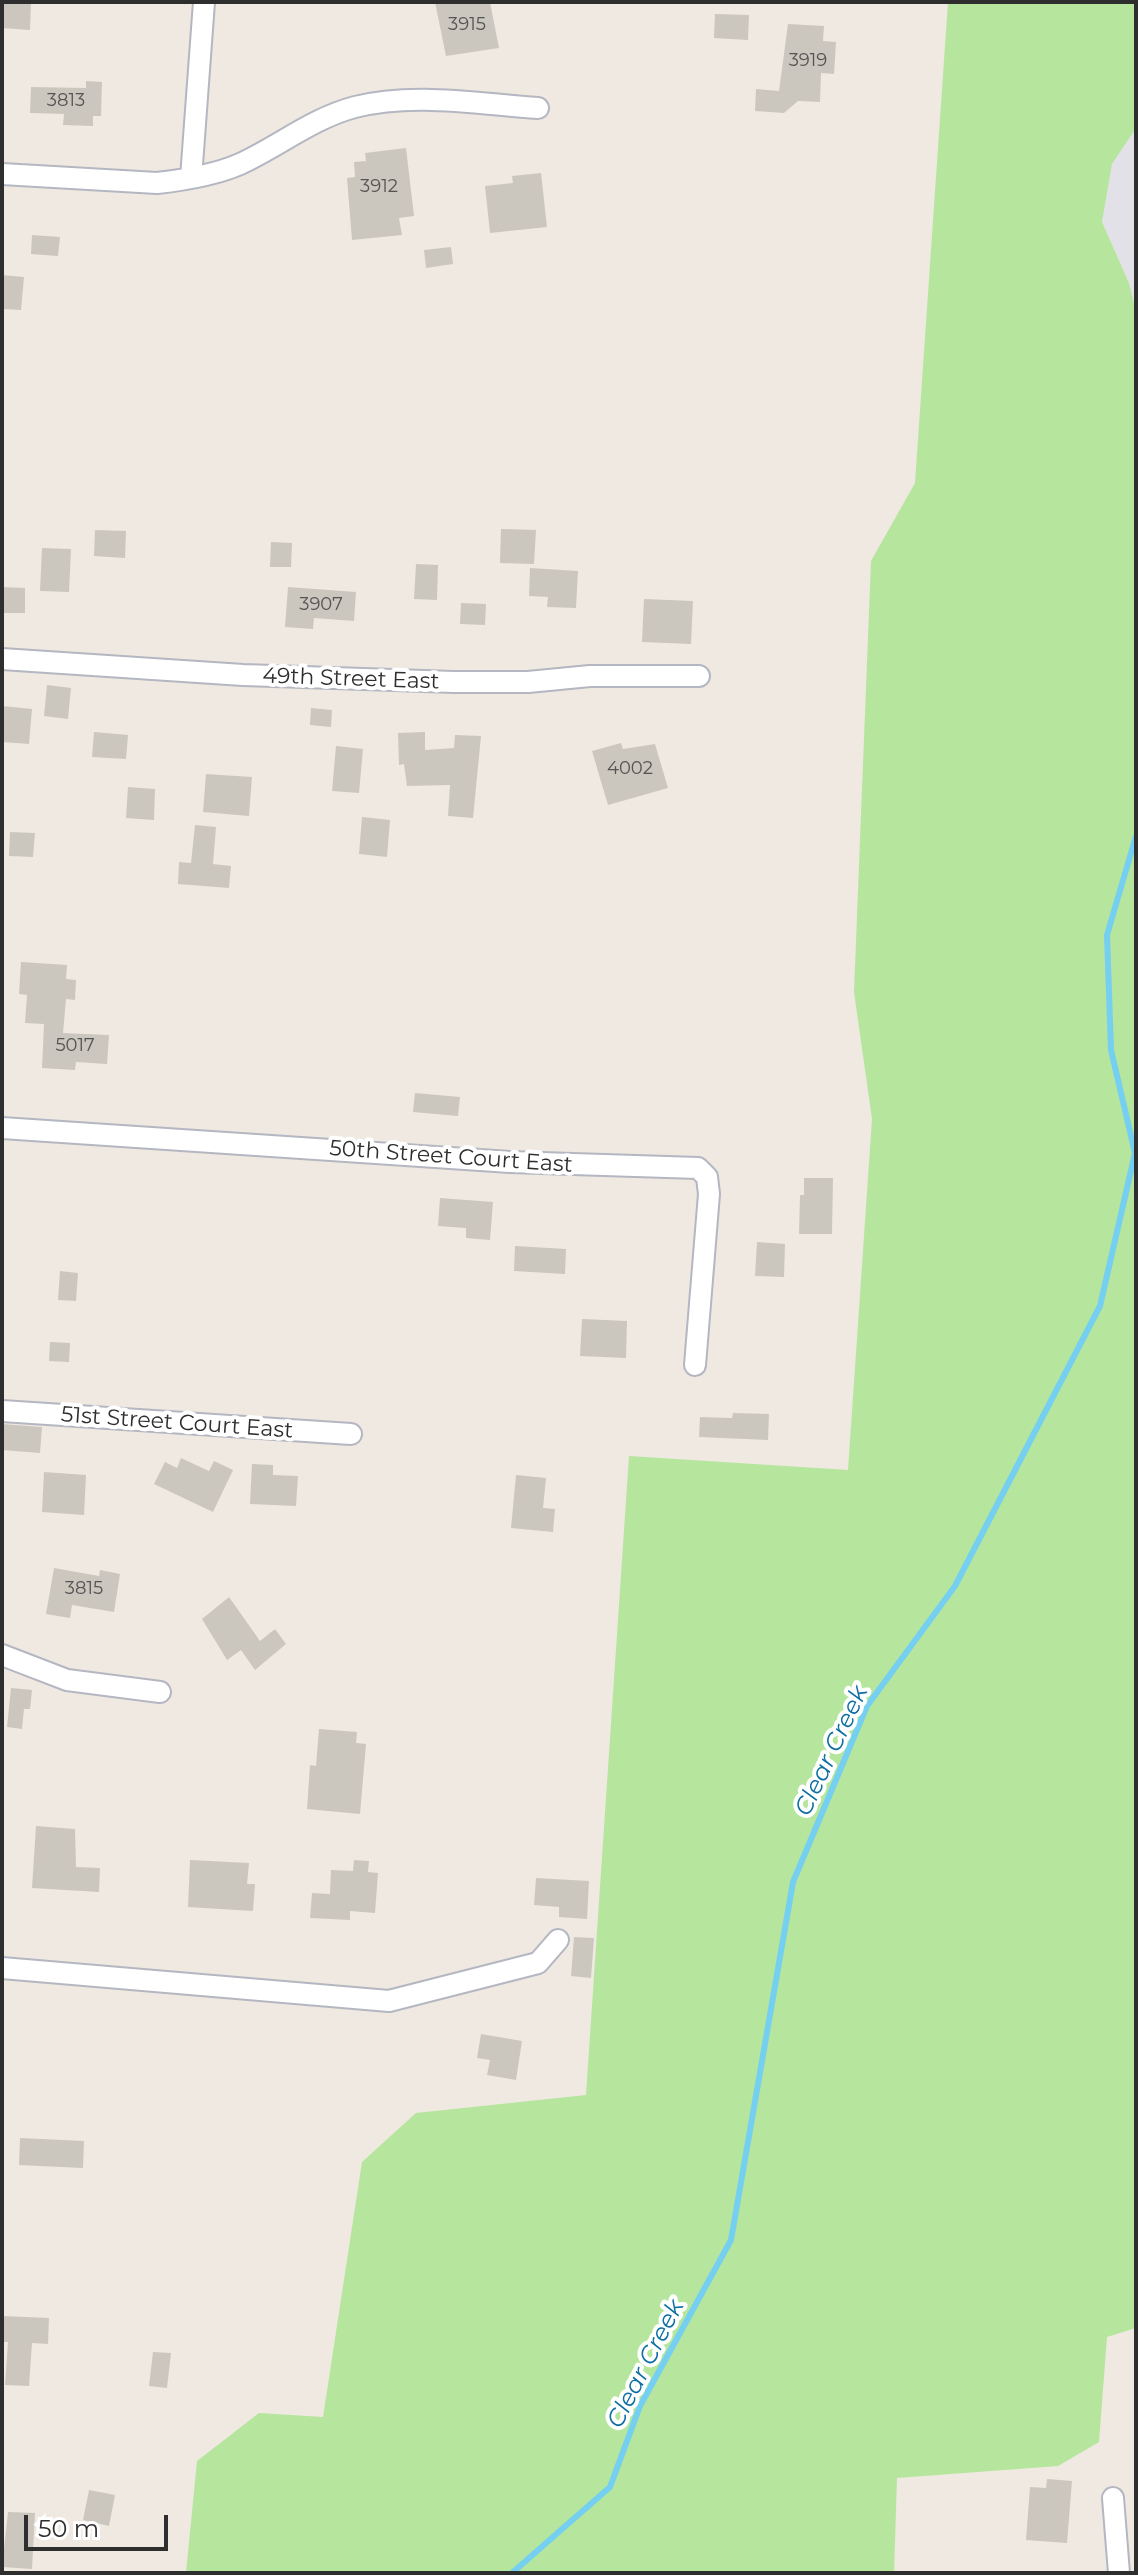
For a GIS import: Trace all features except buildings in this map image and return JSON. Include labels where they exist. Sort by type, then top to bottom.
[{"type":"street","points":[[191,178],[204,2]]},
{"type":"street","points":[[2,174],[157,183],[191,178],[239,165],[322,119],[354,107],[421,100],[538,108]]},
{"type":"street","name":"49th Street East","points":[[2,659],[243,675],[454,682],[528,682],[590,676],[699,676]]},
{"type":"street","name":"50th Street Court East","points":[[2,1128],[510,1162],[698,1168],[707,1177],[709,1194],[695,1365]]},
{"type":"street","name":"51st Street Court East","points":[[2,1411],[351,1434]]},
{"type":"street","points":[[2,1655],[67,1680],[160,1692]]},
{"type":"street","points":[[2,1968],[389,2001],[538,1963],[558,1940]]},
{"type":"street","points":[[1113,2498],[1119,2573]]},
{"type":"shaded area","points":[[1136,128],[1136,311],[1129,283],[1102,222],[1112,164]]},
{"type":"green space","points":[[948,2],[1136,2],[1136,128],[1112,164],[1102,222],[1129,283],[1136,311],[1136,2328],[1107,2337],[1099,2442],[1058,2466],[897,2478],[894,2573],[186,2573],[197,2461],[259,2413],[323,2417],[362,2162],[416,2113],[586,2095],[629,1456],[848,1470],[872,1119],[854,992],[871,561],[915,483]]},
{"type":"waterway","name":"Clear Creek","points":[[512,2573],[610,2487],[640,2406],[731,2240],[793,1882],[867,1706],[955,1586],[1100,1306],[1135,1153],[1111,1050],[1107,935],[1136,836]]}]
